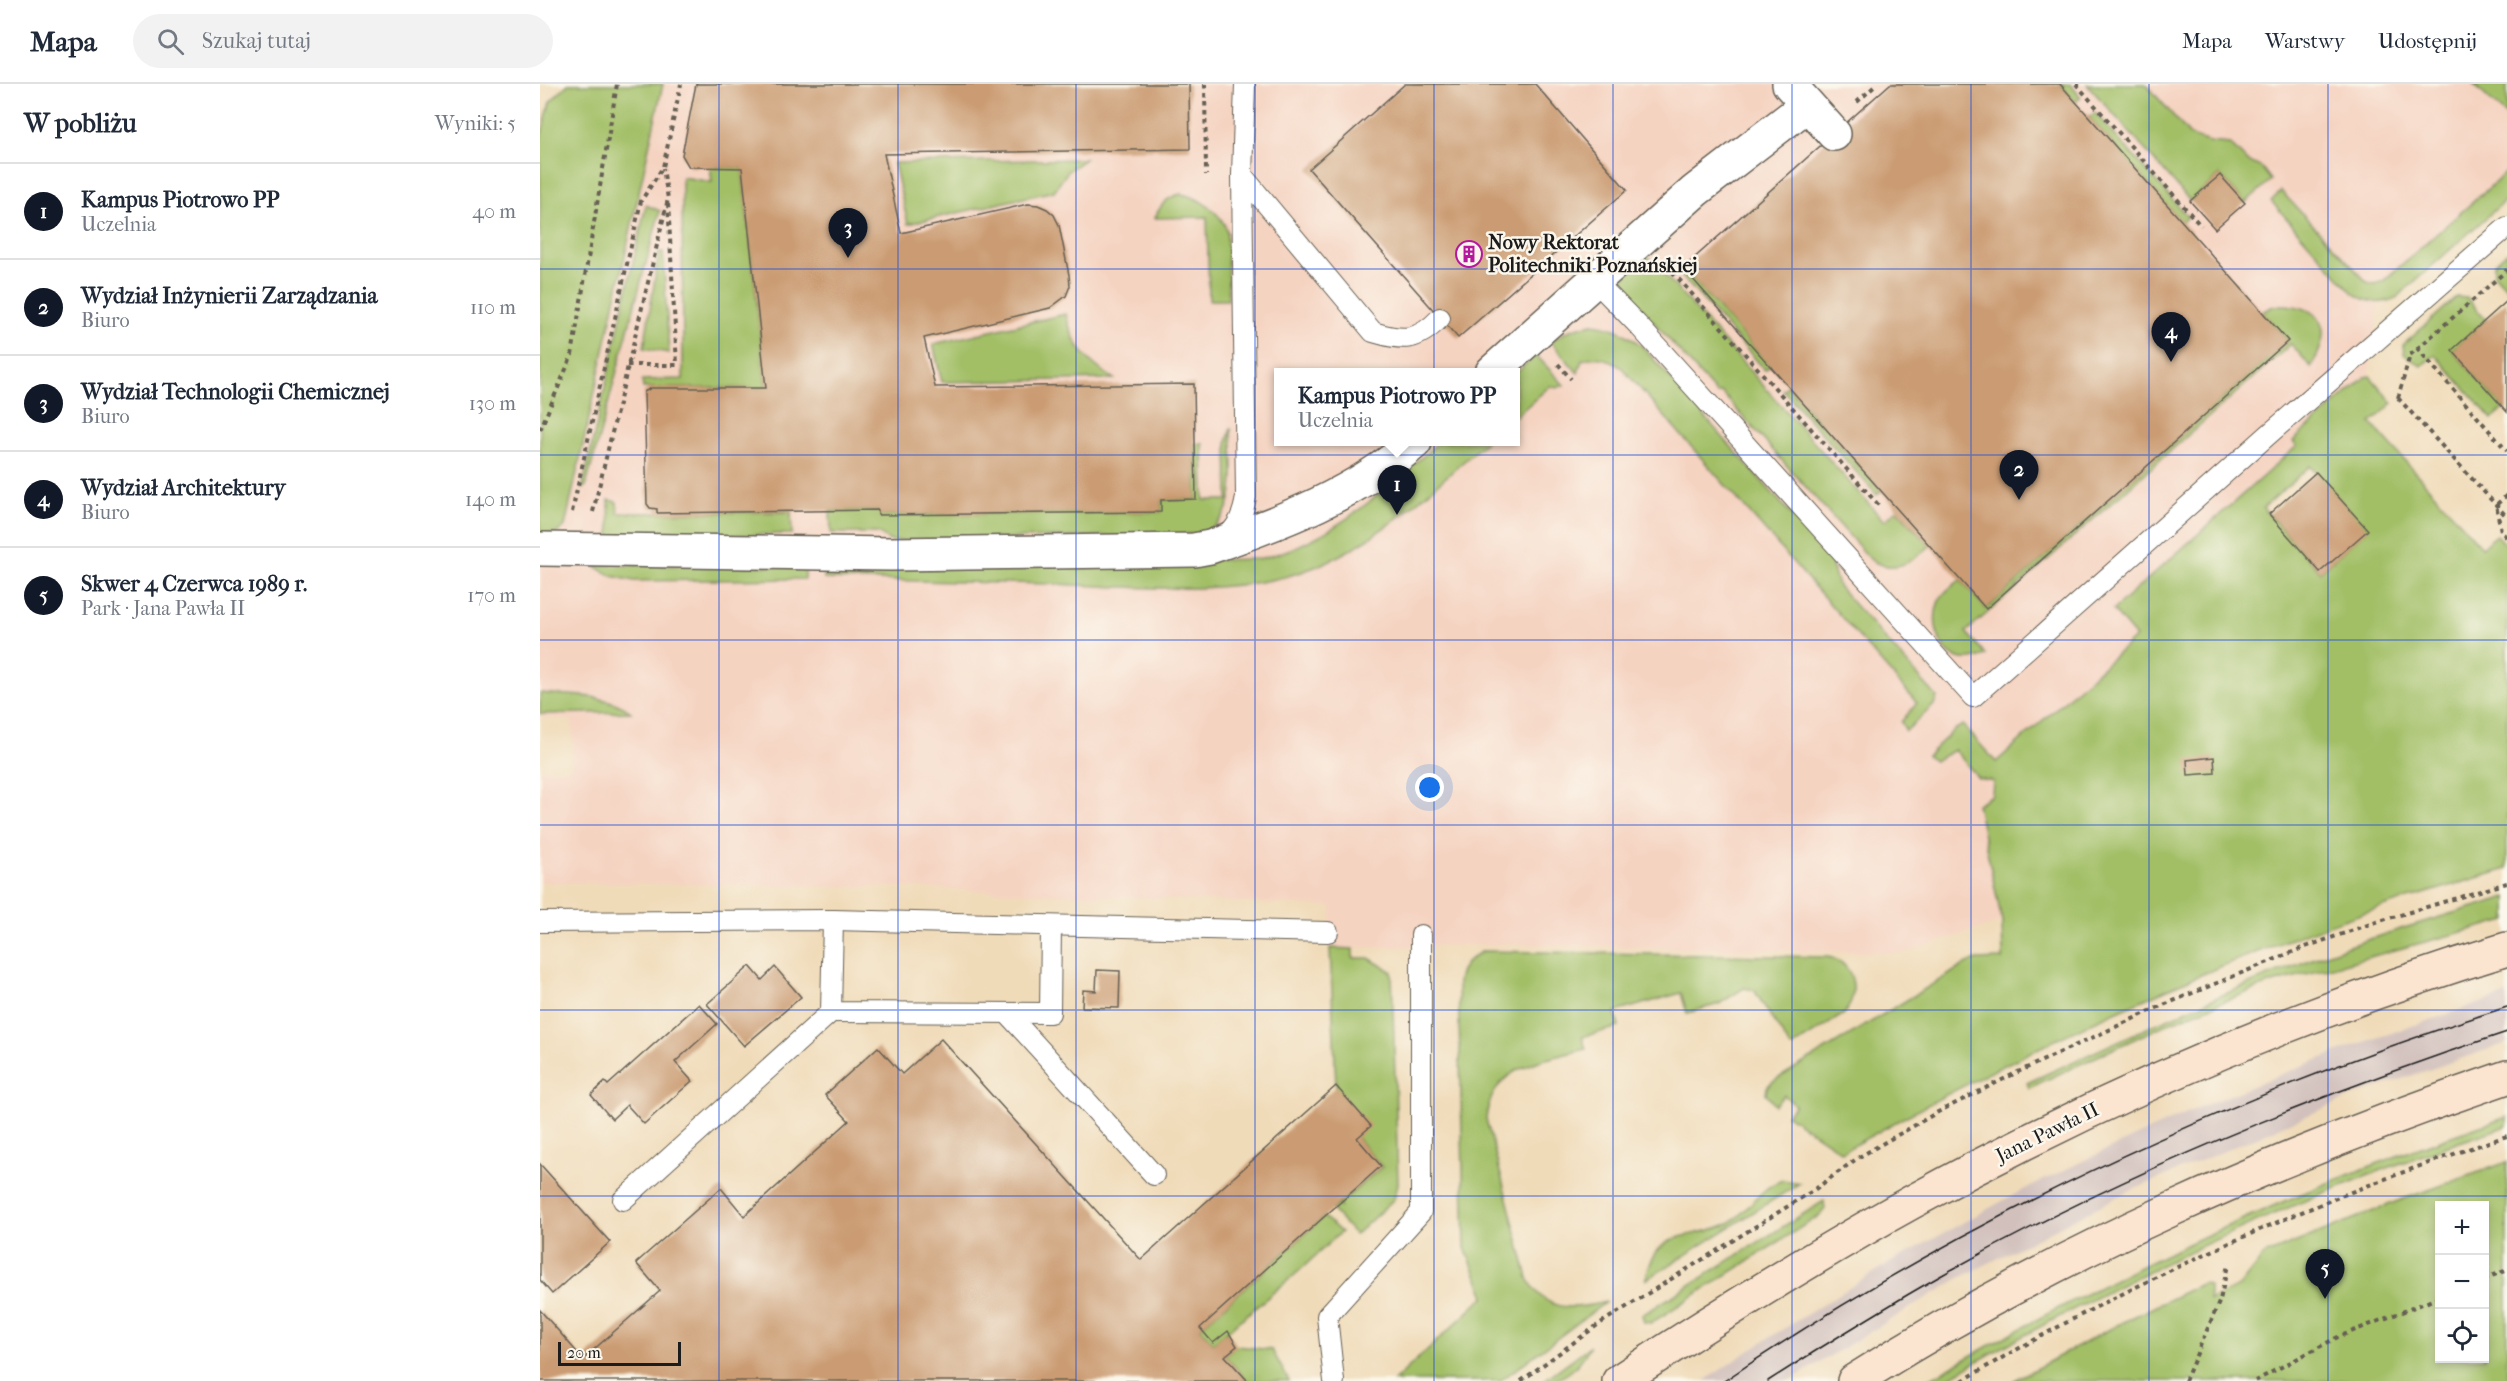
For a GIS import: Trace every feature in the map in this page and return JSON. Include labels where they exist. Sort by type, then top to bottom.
[{"type":"main road","name":"Jana Pawła II","points":[[1618,1381],[1870,1225],[1971,1170],[2074,1119],[2256,1038],[2363,997],[2507,949]]},
{"type":"main road","points":[[1854,1381],[1951,1322],[2127,1230],[2219,1187],[2318,1146],[2507,1077]]},
{"type":"street","points":[[1497,368],[1695,191],[1815,112]]},
{"type":"street","points":[[552,548],[891,554],[1194,550],[1210,547],[1271,525],[1352,488],[1394,460],[1409,446]]},
{"type":"lane","points":[[1210,547],[1224,540],[1236,528],[1243,514],[1246,497],[1242,175],[1245,84]]},
{"type":"lane","points":[[1242,175],[1372,332],[1397,340],[1413,338],[1431,328],[1440,318]]},
{"type":"lane","points":[[1595,281],[1637,324],[1973,697],[2507,227]]},
{"type":"lane","points":[[540,922],[833,920],[1328,932]]},
{"type":"lane","points":[[831,1012],[833,920]]},
{"type":"lane","points":[[623,1200],[831,1012],[1050,1013],[1051,926]]},
{"type":"lane","points":[[1334,1381],[1327,1316],[1421,1212],[1421,935]]},
{"type":"lane","points":[[1007,1013],[1154,1175]]},
{"type":"path","points":[[540,430],[572,355],[617,84]]},
{"type":"path","points":[[552,548],[641,201],[663,167],[681,84]]},
{"type":"path","points":[[1205,84],[1206,175]]},
{"type":"path","points":[[1815,112],[1877,84]]},
{"type":"path","points":[[2076,84],[2201,226]]},
{"type":"path","points":[[627,365],[676,365],[668,199],[663,167]]},
{"type":"path","points":[[594,499],[668,199]]},
{"type":"path","points":[[1678,261],[1669,268],[1881,508]]},
{"type":"path","points":[[2507,270],[2410,355],[2398,398],[2507,517]]},
{"type":"path","points":[[2433,367],[2507,451]]},
{"type":"path","points":[[2496,505],[2507,495]]},
{"type":"path","points":[[2496,505],[2501,531],[2507,538]]},
{"type":"path","points":[[1521,1381],[1599,1324],[1814,1190],[1859,1157],[1938,1112],[2020,1071],[2161,1006],[2290,953],[2373,923],[2507,883]]},
{"type":"path","points":[[1962,1381],[2111,1300],[2248,1236],[2388,1177],[2507,1136]]},
{"type":"path","points":[[2185,1381],[2220,1300],[2228,1265]]},
{"type":"path","points":[[2489,1277],[2507,1270]]},
{"type":"path","points":[[2254,1381],[2338,1337],[2435,1299]]},
{"type":"shaded area","points":[[621,84],[2507,84],[2507,172],[2383,281],[2361,431],[2316,462],[2247,523],[2002,921],[1904,953],[1507,944],[1330,948],[1331,906],[897,887],[540,882],[540,769],[571,769],[573,742],[572,720],[540,717],[540,469]]},
{"type":"shaded area","points":[[2507,994],[2507,1043],[2358,1094],[2123,1194],[1956,1280],[1789,1381],[1704,1381],[1891,1262],[2017,1193],[2085,1160],[2193,1110],[2307,1064]]},
{"type":"green space","points":[[568,84],[663,84],[565,526],[557,533],[540,533],[540,140],[550,102]]},
{"type":"green space","points":[[2060,84],[2070,84],[2081,97],[2076,102]]},
{"type":"green space","points":[[2087,84],[2146,84],[2191,136],[2209,142],[2230,144],[2246,160],[2262,168],[2271,180],[2245,203],[2220,175],[2190,201]]},
{"type":"green space","points":[[2473,84],[2507,84],[2507,116]]},
{"type":"green space","points":[[2095,113],[2188,217],[2182,222],[2089,117]]},
{"type":"green space","points":[[1085,159],[1068,171],[1054,191],[908,224],[894,163]]},
{"type":"green space","points":[[710,167],[742,168],[766,388],[643,388],[642,380],[683,379],[682,177],[712,182]]},
{"type":"green space","points":[[2507,172],[2507,199],[2396,298],[2385,302],[2369,301],[2353,293],[2271,201],[2281,191],[2367,282],[2375,284],[2383,281]]},
{"type":"green space","points":[[1181,194],[1209,207],[1224,224],[1227,231],[1228,300],[1209,300],[1207,217],[1155,218],[1165,202]]},
{"type":"green space","points":[[646,205],[660,211],[586,486],[582,489]]},
{"type":"green space","points":[[659,252],[663,252],[669,353],[644,348]]},
{"type":"green space","points":[[2507,252],[2507,288],[2494,274],[2494,264]]},
{"type":"green space","points":[[1646,257],[1649,257],[1884,521],[1897,510],[1930,546],[1902,565],[1888,566],[1871,560],[1721,392],[1717,394],[1620,284],[1620,281]]},
{"type":"green space","points":[[1683,268],[1770,366],[1765,370],[1678,272]]},
{"type":"green space","points":[[2457,297],[2467,298],[2486,320],[2452,350],[2504,408],[2492,419],[2435,355],[2421,366],[2404,354],[2403,345]]},
{"type":"green space","points":[[2281,305],[2308,310],[2321,323],[2322,342],[2311,367],[2291,344],[1966,632],[1986,655],[1965,659],[1950,654],[1944,648],[1937,631],[1936,612],[1942,596],[1960,580],[1986,609],[2288,341],[2262,312]]},
{"type":"green space","points":[[1066,314],[1072,335],[1082,352],[1114,379],[942,382],[933,344]]},
{"type":"green space","points":[[1593,324],[1607,326],[1641,345],[1830,558],[1838,586],[1937,697],[1934,705],[1906,731],[1901,722],[1917,703],[1622,368],[1607,360],[1593,357],[1582,360],[1578,373],[1551,342],[1570,330]]},
{"type":"green space","points":[[1536,355],[1564,385],[1557,388],[1550,386],[1520,412],[1520,369]]},
{"type":"green space","points":[[2370,376],[2393,403],[2371,423],[2482,547],[2497,535],[2507,546],[2507,869],[2322,927],[2179,984],[2008,1063],[1842,1152],[1787,1115],[1795,1105],[1784,1095],[1775,1105],[1766,1094],[1767,1087],[1772,1082],[1966,964],[1977,960],[2003,959],[2002,921],[1977,804],[1992,795],[1993,781],[1978,778],[1955,750],[1934,761],[1927,756],[1954,730],[1963,725],[1996,762],[2136,637],[2113,610],[2297,446],[2293,441],[2365,377]],"holes":[[[2310,466],[2367,530],[2320,572],[2263,508]]]},
{"type":"green space","points":[[1787,386],[1881,491],[1877,495],[1783,390]]},
{"type":"green space","points":[[1231,428],[1233,473],[1229,503],[1224,515],[1214,526],[1201,534],[890,541],[878,533],[831,533],[830,511],[878,510],[879,515],[1161,512],[1161,500],[1196,499],[1195,444],[1203,444],[1204,500],[1228,500],[1227,442]]},
{"type":"green space","points":[[1434,446],[1481,446],[1426,495],[1362,543],[1315,567],[1285,577],[1220,587],[1185,588],[824,579],[824,567],[1258,559],[1309,541],[1333,528],[1377,496]]},
{"type":"green space","points":[[609,500],[617,502],[618,513],[791,512],[792,534],[610,537]]},
{"type":"green space","points":[[593,565],[805,566],[805,579],[634,581],[612,576]]},
{"type":"green space","points":[[540,693],[600,698],[631,712],[540,714]]},
{"type":"green space","points":[[2507,897],[2507,920],[2269,984],[2169,1023],[2029,1088],[2027,1083],[2201,1004],[2307,961],[2382,935]]},
{"type":"green space","points":[[1330,948],[1353,949],[1353,958],[1369,958],[1392,972],[1398,1184],[1394,1199],[1355,1235],[1332,1210],[1338,1205],[1341,1208],[1339,1204],[1382,1167],[1357,1138],[1336,1086]]},
{"type":"green space","points":[[1483,951],[1828,957],[1844,965],[1849,972],[1853,988],[1852,997],[1844,1014],[1791,1048],[1754,990],[1744,988],[1719,1004],[1687,1013],[1681,993],[1615,1012],[1619,1027],[1582,1037],[1586,1049],[1537,1062],[1509,1076],[1498,1087],[1490,1101],[1486,1119],[1528,1278],[1543,1298],[1561,1306],[1572,1307],[1606,1302],[1500,1381],[1394,1381],[1485,1296],[1465,1248],[1458,982],[1466,963]]},
{"type":"green space","points":[[2507,1117],[2507,1126],[2361,1178],[2218,1238],[2079,1306],[1943,1381],[1926,1381],[2066,1304],[2210,1234],[2357,1171]]},
{"type":"green space","points":[[2507,1162],[2507,1381],[2013,1381],[2123,1322],[2203,1283],[2209,1285],[2209,1300],[2239,1287],[2264,1255],[2398,1201]]},
{"type":"green space","points":[[1783,1180],[1800,1183],[1646,1280],[1649,1266],[1661,1247],[1684,1236],[1712,1230],[1729,1223],[1767,1188]]},
{"type":"green space","points":[[1824,1201],[1825,1209],[1819,1216],[1651,1323],[1644,1322],[1642,1315]]},
{"type":"green space","points":[[1324,1217],[1341,1232],[1298,1272],[1213,1343],[1200,1328]]},
{"type":"green space","points":[[1237,1346],[1272,1350],[1289,1381],[1248,1381],[1225,1356]]},
{"type":"green space","points":[[1590,1346],[1571,1371],[1558,1378],[1543,1381]]},
{"type":"building","points":[[696,84],[1189,84],[1190,149],[884,154],[901,233],[1028,204],[1047,209],[1054,215],[1059,225],[1069,275],[1070,286],[1066,296],[1050,308],[924,338],[935,387],[1194,384],[1196,499],[1161,500],[1161,512],[878,515],[878,510],[657,513],[657,509],[650,508],[647,504],[644,392],[651,388],[766,388],[742,168],[689,167],[682,155]]},
{"type":"building","name":"Nowy Rektorat Politechniki Poznańskiej","points":[[1405,84],[1535,84],[1627,190],[1458,338],[1309,169]]},
{"type":"building","points":[[1890,84],[2060,84],[2288,341],[1986,609],[1683,268]]},
{"type":"building","points":[[2220,175],[2245,203],[2215,229],[2190,201]]},
{"type":"building","points":[[2507,301],[2507,412],[2452,350]]},
{"type":"building","points":[[2316,472],[2368,530],[2320,572],[2269,514]]},
{"type":"building","points":[[2214,757],[2215,773],[2188,775],[2187,760]]},
{"type":"building","points":[[750,966],[762,980],[775,967],[801,997],[744,1046],[707,1004]]},
{"type":"building","points":[[1097,970],[1120,971],[1119,1008],[1082,1007],[1083,990],[1096,991]]},
{"type":"building","points":[[699,1004],[717,1024],[675,1062],[692,1081],[644,1124],[627,1105],[612,1119],[591,1095],[605,1082],[608,1085]]},
{"type":"building","points":[[941,1039],[1141,1260],[1336,1086],[1371,1126],[1357,1138],[1381,1166],[1200,1328],[1213,1343],[1228,1331],[1237,1346],[1225,1356],[1248,1381],[540,1381],[540,1310],[583,1359],[660,1291],[636,1263],[721,1188],[744,1216],[849,1121],[825,1095],[878,1047],[902,1074]]},
{"type":"building","points":[[540,1164],[610,1242],[552,1294],[540,1280]]},
{"type":"tram line","points":[[1724,1381],[1815,1322],[1909,1266],[2005,1214],[2102,1166],[2201,1121],[2302,1080],[2507,1007]]},
{"type":"tram line","points":[[1768,1381],[1920,1288],[2079,1203],[2290,1110],[2507,1032]]},
{"type":"place","name":"Nowy Rektorat Politechniki Poznańskiej","points":[[1469,254]]},
{"type":"place","name":"Wydział Technologii Chemicznej","points":[[848,258]]},
{"type":"place","name":"Wydział Architektury","points":[[2171,362]]},
{"type":"place","name":"Wydział Inżynierii Zarządzania","points":[[2019,500]]},
{"type":"place","name":"Kampus Piotrowo PP","points":[[1397,515]]},
{"type":"place","name":"Skwer 4 Czerwca 1989 r.","points":[[2325,1299]]}]
